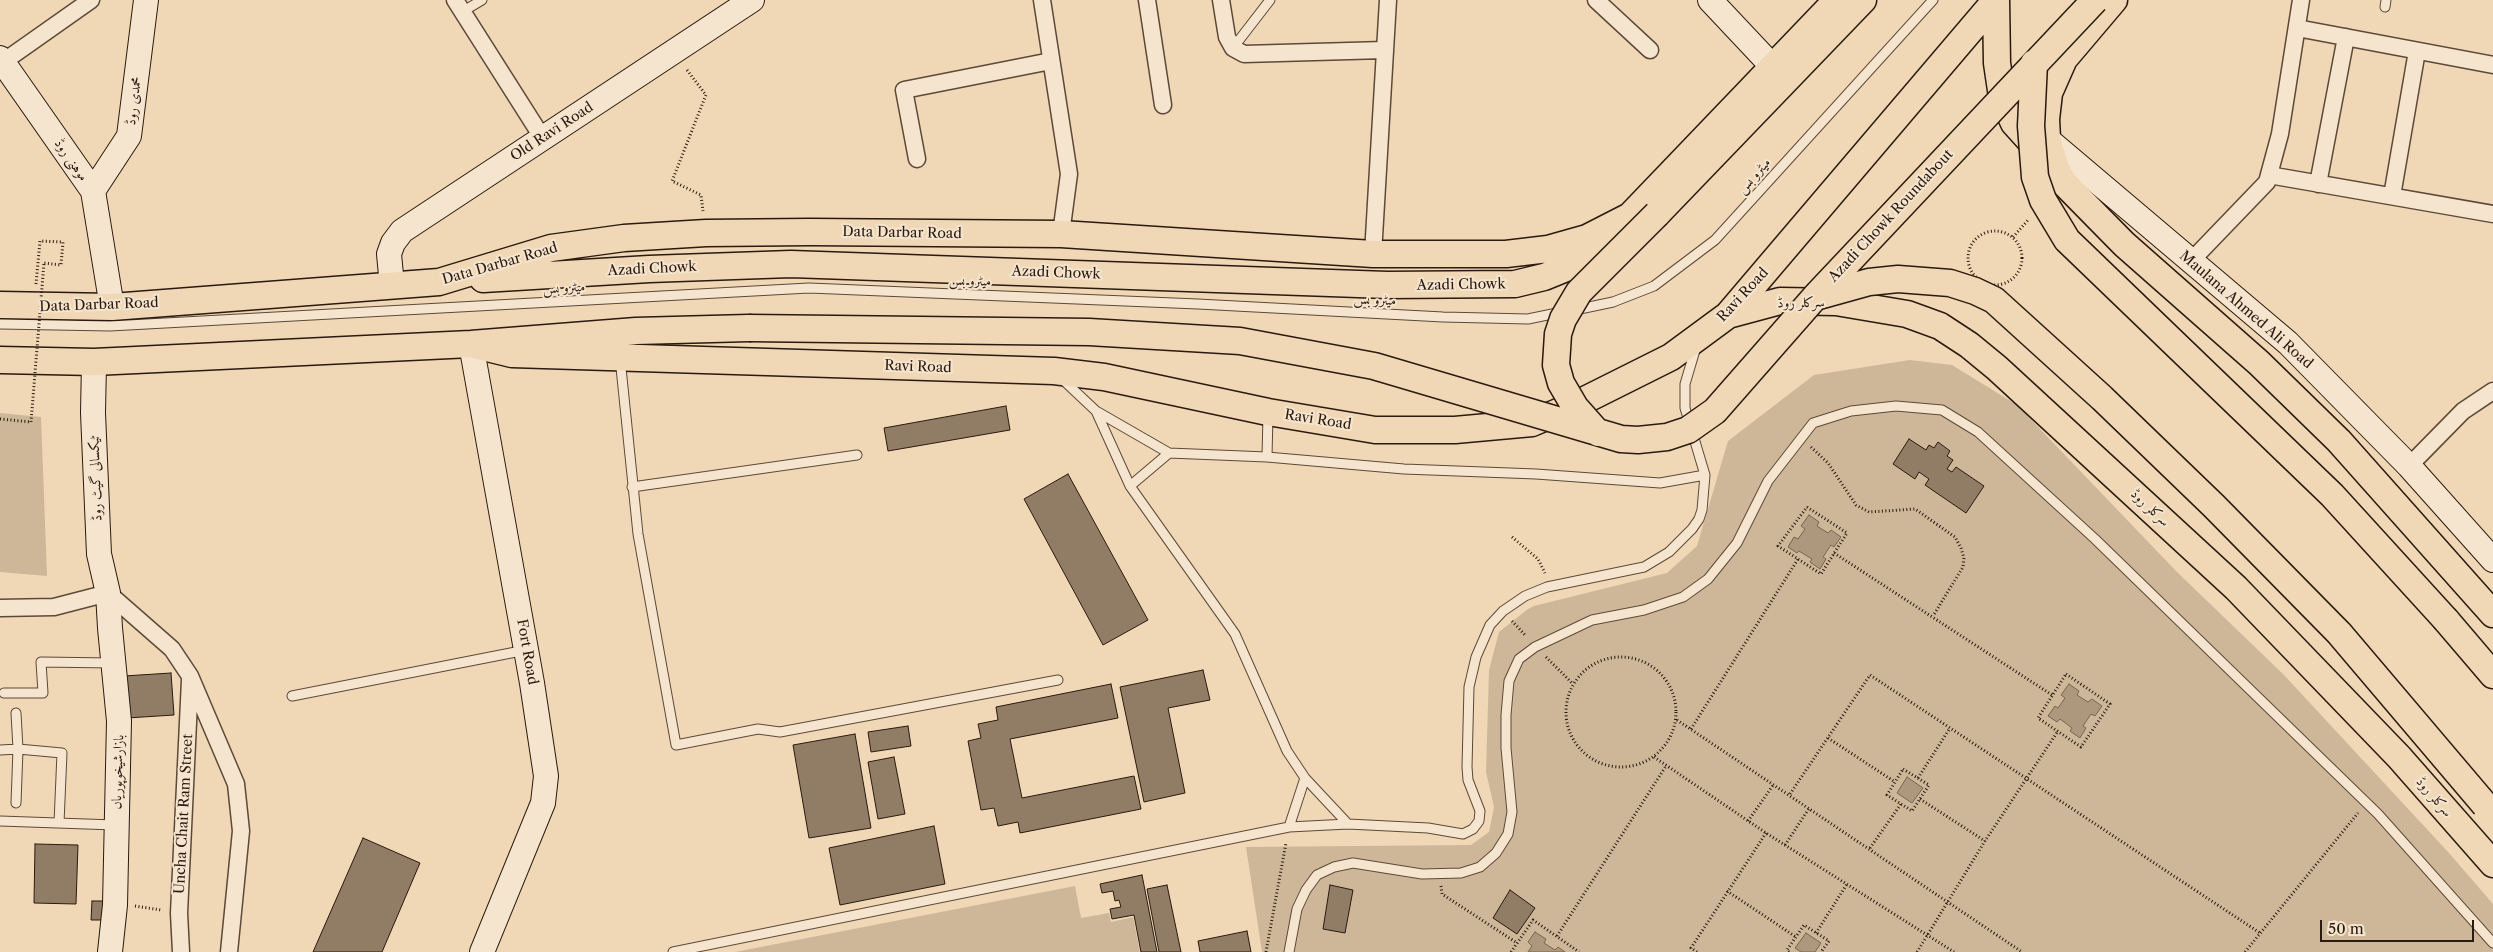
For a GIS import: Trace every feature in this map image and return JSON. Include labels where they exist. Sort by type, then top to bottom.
[{"type":"main road","points":[[1061,234],[1373,254],[1506,254],[1548,249],[1587,238],[1630,216],[1837,0]]},
{"type":"main road","points":[[1598,434],[1575,407],[1561,383],[1556,365],[1558,334],[1563,319],[1579,292],[1657,214],[1863,0]]},
{"type":"main road","points":[[1996,0],[1996,63],[2002,97],[2014,123],[2056,169],[2064,183],[2124,244],[2258,363],[2339,441],[2493,614]]},
{"type":"main road","name":"Ravi Road","points":[[471,344],[512,354],[1054,371],[1129,382],[1268,412],[1375,430],[1455,430],[1532,423],[1577,404],[1670,357],[1728,314],[1996,0]]},
{"type":"main road","name":"Azadi Chowk Roundabout","points":[[1598,434],[1621,440],[1654,439],[1679,434],[1702,422],[1715,411],[1815,297],[2095,0]]},
{"type":"main road","points":[[2056,169],[2047,139],[2046,119],[2049,93],[2064,59],[2114,0]]},
{"type":"main road","points":[[2034,63],[2031,134],[2035,177],[2043,200],[2067,240],[2332,495],[2446,620],[2493,675]]},
{"type":"main road","name":"Azadi Chowk","points":[[438,282],[649,269],[790,264],[1388,285],[1492,286],[1516,284],[1544,277],[1571,266],[1657,214]]},
{"type":"main road","name":"Data Darbar Road","points":[[0,305],[112,307],[438,282],[551,248],[624,238],[706,233],[810,232],[1061,234]]},
{"type":"main road","name":"سرکلر روڈ","points":[[1815,297],[1869,282],[1898,279],[1950,283],[1975,291],[1994,300],[2102,398],[2214,506],[2339,633],[2489,810]]},
{"type":"main road","name":"سرکلر روڈ","points":[[1728,314],[1780,301],[1836,302],[1907,314],[1940,326],[1969,345],[1997,368],[2236,588],[2399,757],[2493,864]]},
{"type":"main road","points":[[0,360],[94,362],[471,344],[636,331],[749,328],[1089,332],[1240,342],[1374,366],[1598,434]]},
{"type":"street","points":[[1,60],[91,0]]},
{"type":"street","name":"محمدی روڈ","points":[[93,191],[129,136],[146,0]]},
{"type":"street","name":"Old Ravi Road","points":[[392,286],[389,254],[402,231],[752,0]]},
{"type":"street","points":[[1042,0],[1068,174],[1061,234]]},
{"type":"street","points":[[1147,0],[1163,105]]},
{"type":"street","points":[[1220,0],[1227,37],[1232,48],[1244,54],[1384,50]]},
{"type":"street","points":[[1373,254],[1388,0]]},
{"type":"street","points":[[1596,0],[1650,50]]},
{"type":"street","points":[[1710,0],[1773,67]]},
{"type":"street","points":[[2191,261],[2267,182],[2280,134],[2301,0]]},
{"type":"street","points":[[458,6],[542,138]]},
{"type":"street","points":[[2297,28],[2493,65]]},
{"type":"street","points":[[2318,184],[2346,38]]},
{"type":"street","points":[[2392,196],[2417,51]]},
{"type":"street","name":"موہنی روڈ","points":[[1,60],[93,191],[112,307]]},
{"type":"street","points":[[917,159],[904,90],[1051,60]]},
{"type":"street","name":"Maulana Ahmed Ali Road","points":[[2047,139],[2288,343],[2409,466],[2493,560]]},
{"type":"street","points":[[2269,175],[2493,214]]},
{"type":"street","name":"Fort Road","points":[[471,344],[526,650],[546,776],[543,803],[482,952]]},
{"type":"street","name":"ٹیکسالی گیٹ روڈ","points":[[94,362],[93,413],[99,554],[108,593]]},
{"type":"street","points":[[2409,466],[2463,410],[2493,390]]},
{"type":"street","points":[[0,608],[54,607],[108,593],[172,649],[190,676],[236,784],[241,831],[228,952]]},
{"type":"street","name":"بازارشیخوپوریاں","points":[[108,593],[119,721],[115,904],[110,952]]},
{"type":"street","name":"Uncha Chait Ram Street","points":[[182,952],[179,913],[190,676]]},
{"type":"lane","points":[[458,6],[482,0]]},
{"type":"lane","points":[[1232,48],[1270,0]]},
{"type":"lane","name":"میٹرو بس","points":[[0,324],[110,326],[809,288],[1198,304],[1443,318],[1528,319],[1613,302],[1654,286],[1715,240],[1932,0]]},
{"type":"lane","points":[[673,952],[1289,827],[1348,824],[1428,828],[1463,834],[1479,821],[1480,811],[1468,780],[1467,767],[1469,688],[1476,657],[1490,625],[1503,611],[1525,596],[1547,587],[1644,567],[1669,552],[1692,529],[1699,519],[1702,510],[1705,475],[1685,408],[1686,384],[1699,337]]},
{"type":"lane","points":[[620,358],[638,534],[676,745],[758,729],[780,732],[1058,680]]},
{"type":"lane","points":[[1054,371],[1096,411],[1169,453],[1267,457],[1404,469],[1536,474],[1660,483],[1705,475]]},
{"type":"lane","points":[[1289,952],[1297,909],[1306,890],[1317,876],[1334,867],[1353,863],[1422,874],[1461,873],[1480,867],[1496,853],[1508,834],[1512,812],[1506,748],[1506,715],[1509,682],[1519,659],[1535,647],[1565,631],[1592,620],[1644,610],[1683,597],[1708,579],[1737,542],[1768,481],[1813,423],[1851,411],[1896,406],[1942,410],[1978,432],[2095,539],[2378,814],[2493,943]]},
{"type":"lane","points":[[1096,411],[1130,486],[1235,634],[1287,751],[1305,778],[1348,824]]},
{"type":"lane","points":[[1267,457],[1268,412]]},
{"type":"lane","points":[[1130,486],[1169,453]]},
{"type":"lane","points":[[632,487],[857,455]]},
{"type":"lane","points":[[292,696],[526,650]]},
{"type":"lane","points":[[4,693],[43,693],[40,662],[113,663]]},
{"type":"lane","points":[[16,713],[18,749],[16,803]]},
{"type":"lane","points":[[0,750],[18,749],[62,753],[59,823]]},
{"type":"lane","points":[[1289,827],[1305,778]]},
{"type":"lane","points":[[0,821],[116,825]]},
{"type":"path","points":[[674,53],[706,95],[672,181],[701,195],[706,233]]},
{"type":"path","points":[[1999,230],[2013,237],[2020,248],[2022,262],[2016,275],[2006,284],[1992,286],[1979,281],[1969,270],[1967,255],[1973,241],[1984,232],[1999,230]]},
{"type":"path","points":[[0,419],[31,422],[44,263],[62,265],[63,242],[40,240],[34,307]]},
{"type":"path","points":[[1801,438],[1828,463],[1856,505],[1869,512],[1915,509],[1955,537],[1964,558],[1963,567],[1933,616]]},
{"type":"path","points":[[1807,507],[1847,533],[1821,574],[1798,559],[1778,546],[1807,507]]},
{"type":"path","points":[[1512,537],[1538,559],[1545,572],[1547,587]]},
{"type":"path","points":[[1834,553],[2052,695]]},
{"type":"path","points":[[1691,728],[1798,559]]},
{"type":"path","points":[[1619,656],[1639,659],[1658,669],[1667,680],[1674,692],[1676,720],[1672,734],[1664,747],[1654,757],[1640,764],[1618,767],[1596,762],[1574,742],[1568,728],[1567,698],[1573,684],[1581,673],[1605,658],[1619,656]]},
{"type":"path","points":[[2066,674],[2110,704],[2082,747],[2058,731],[2038,718],[2066,674]]},
{"type":"path","points":[[1790,794],[1870,675],[2260,933]]},
{"type":"path","points":[[1676,720],[1810,807],[2022,952]]},
{"type":"path","points":[[1918,778],[1950,728]]},
{"type":"path","points":[[1917,952],[1985,842],[2058,731]]},
{"type":"path","points":[[1828,738],[1895,782]]},
{"type":"path","points":[[1654,757],[1766,833],[1954,952]]},
{"type":"path","points":[[1557,936],[1666,766]]},
{"type":"path","points":[[1904,769],[1928,785],[1912,811],[1887,795],[1895,782],[1904,769]]},
{"type":"path","points":[[1748,821],[1774,784]]},
{"type":"path","points":[[1920,799],[1985,842]]},
{"type":"path","points":[[1870,848],[1901,804]]},
{"type":"path","points":[[2245,952],[2366,804]]},
{"type":"path","points":[[1785,845],[1810,807]]},
{"type":"path","points":[[1266,952],[1289,827]]},
{"type":"path","points":[[1697,952],[1691,948],[1726,891],[1766,833]]},
{"type":"path","points":[[1441,873],[1442,894],[1517,942]]},
{"type":"path","points":[[1816,932],[1847,884]]},
{"type":"path","points":[[1726,891],[1796,937]]},
{"type":"path","points":[[115,904],[179,913]]},
{"type":"path","points":[[1511,952],[1533,920],[1579,952]]},
{"type":"path","points":[[1790,952],[1787,950],[1804,925],[1829,941],[1822,952]]},
{"type":"shaded area","points":[[1910,360],[1952,365],[2017,405],[2177,572],[2284,675],[2449,853],[2493,904],[2493,952],[1262,952],[1246,847],[1471,845],[1489,832],[1494,807],[1486,772],[1489,670],[1499,632],[1534,606],[1667,573],[1697,546],[1728,441],[1814,375]]},
{"type":"shaded area","points":[[0,413],[41,417],[47,576],[0,572]]},
{"type":"shaded area","points":[[1809,515],[1819,522],[1817,526],[1828,533],[1831,530],[1841,537],[1834,547],[1831,545],[1823,557],[1826,559],[1820,569],[1810,562],[1812,559],[1788,547],[1794,537],[1798,539],[1805,529],[1801,526]]},
{"type":"shaded area","points":[[2069,684],[2079,691],[2077,695],[2088,702],[2092,699],[2102,706],[2095,716],[2091,714],[2083,726],[2086,728],[2080,738],[2070,731],[2072,728],[2060,719],[2057,722],[2048,716],[2055,706],[2058,708],[2065,698],[2061,695]]},
{"type":"shaded area","points":[[1907,777],[1923,788],[1912,803],[1897,793]]},
{"type":"shaded area","points":[[1075,886],[1081,918],[1109,913],[1111,922],[1133,917],[1140,952],[735,952]]},
{"type":"shaded area","points":[[1535,932],[1546,939],[1544,943],[1555,950],[1558,947],[1565,952],[1528,952],[1532,946],[1528,942]]},
{"type":"shaded area","points":[[1806,933],[1821,943],[1815,952],[1801,952],[1795,948]]},
{"type":"building","points":[[1006,406],[1010,430],[888,451],[884,428]]},
{"type":"building","points":[[1909,439],[1926,450],[1929,445],[1934,448],[1938,442],[1950,451],[1947,456],[1953,460],[1947,469],[1952,472],[1956,467],[1984,486],[1966,513],[1925,485],[1929,479],[1919,472],[1915,479],[1893,464]]},
{"type":"building","points":[[1068,474],[1148,620],[1103,645],[1024,499]]},
{"type":"building","points":[[1203,670],[1210,700],[1168,708],[1185,793],[1144,802],[1120,687]]},
{"type":"building","points":[[171,673],[174,715],[127,718],[124,676]]},
{"type":"building","points":[[1111,684],[1118,718],[1010,739],[1022,798],[1134,776],[1141,809],[1020,833],[1018,822],[998,826],[994,808],[981,810],[968,741],[981,738],[978,724],[998,720],[996,707]]},
{"type":"building","points":[[908,726],[911,746],[871,752],[868,732]]},
{"type":"building","points":[[855,734],[871,828],[809,838],[793,745]]},
{"type":"building","points":[[894,757],[905,814],[878,819],[868,762]]},
{"type":"building","points":[[934,826],[945,884],[840,905],[829,848]]},
{"type":"building","points":[[363,838],[420,863],[382,952],[313,952]]},
{"type":"building","points":[[35,844],[78,845],[76,904],[34,903]]},
{"type":"building","points":[[1142,875],[1157,952],[1141,952],[1134,915],[1112,919],[1110,909],[1121,907],[1119,900],[1115,901],[1113,891],[1102,893],[1100,884]]},
{"type":"building","points":[[1167,885],[1181,952],[1159,952],[1147,889]]},
{"type":"building","points":[[1330,885],[1353,890],[1345,933],[1323,929]]},
{"type":"building","points":[[1510,890],[1535,908],[1517,934],[1493,918]]},
{"type":"building","points":[[92,901],[110,901],[109,920],[91,920]]},
{"type":"building","points":[[1247,931],[1251,952],[1200,952],[1198,941]]}]
